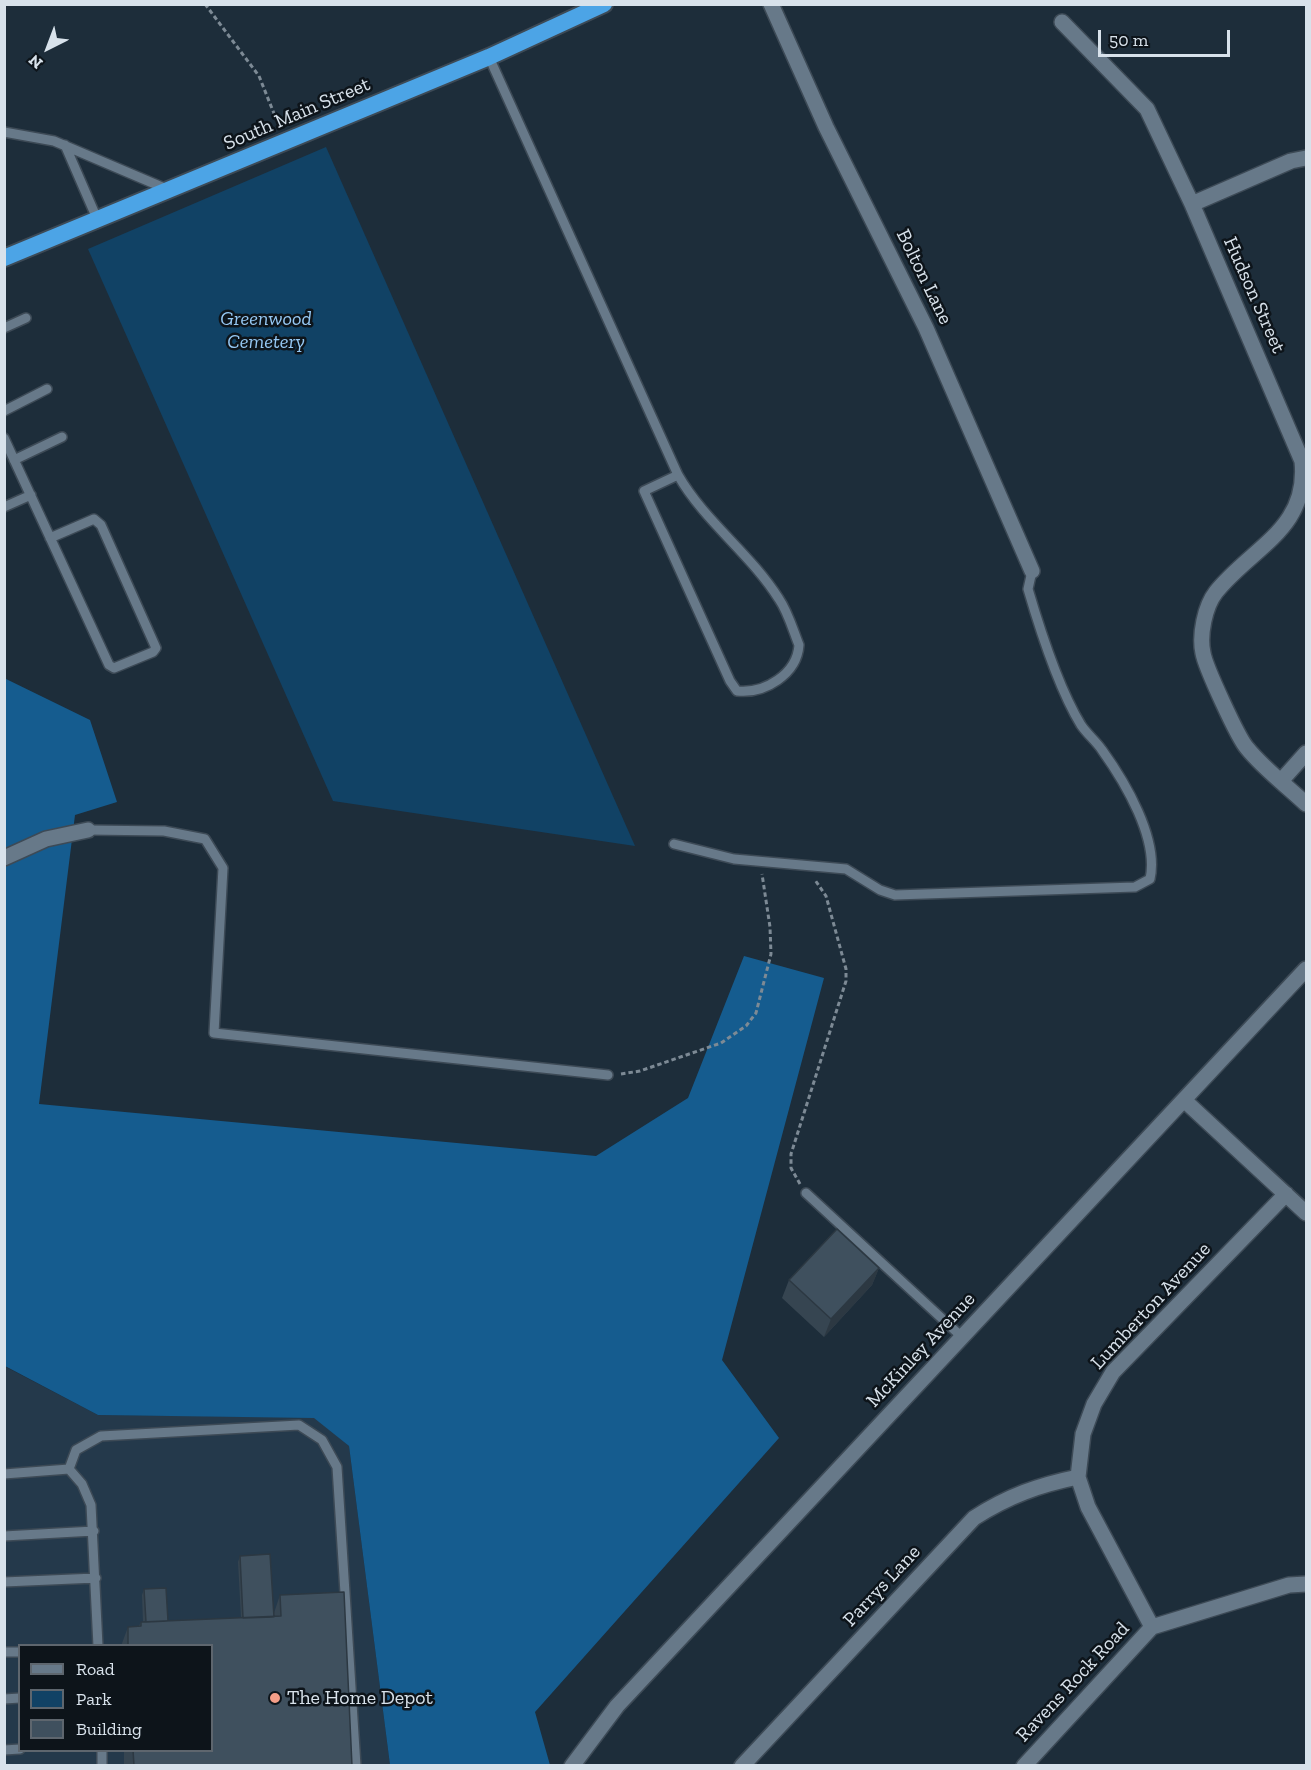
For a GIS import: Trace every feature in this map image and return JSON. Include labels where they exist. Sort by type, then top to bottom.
[{"type":"highway","name":"South Main Street","points":[[4,258],[171,191],[489,57],[604,4]]},
{"type":"street","name":"Bolton Lane","points":[[771,4],[826,128],[926,328],[1032,571]]},
{"type":"street","name":"Hudson Street","points":[[1062,22],[1147,109],[1192,204],[1302,461],[1304,478],[1301,495],[1287,524],[1215,593],[1203,629],[1203,653],[1238,735],[1246,748],[1306,804]]},
{"type":"street","points":[[1192,204],[1291,161],[1306,158]]},
{"type":"street","points":[[1281,781],[1306,753]]},
{"type":"street","points":[[4,858],[46,839],[88,830]]},
{"type":"street","name":"McKinley Avenue","points":[[572,1766],[617,1706],[1306,969]]},
{"type":"street","points":[[1184,1100],[1306,1213]]},
{"type":"street","name":"Lumberton Avenue","points":[[1152,1627],[1088,1507],[1078,1477],[1083,1434],[1094,1404],[1113,1372],[1286,1194]]},
{"type":"street","name":"Parrys Lane","points":[[742,1766],[974,1518],[1002,1500],[1038,1485],[1078,1477]]},
{"type":"street","points":[[1152,1627],[1289,1586],[1306,1584]]},
{"type":"street","name":"Ravens Rock Road","points":[[1024,1766],[1152,1627]]},
{"type":"lane","points":[[489,57],[678,475],[693,501],[723,531],[780,599],[799,645],[790,671],[782,678],[747,692],[737,691],[730,681],[644,491],[678,475]]},
{"type":"lane","points":[[4,132],[21,133],[65,145],[171,191]]},
{"type":"lane","points":[[65,145],[98,221]]},
{"type":"lane","points":[[4,328],[26,318]]},
{"type":"lane","points":[[4,411],[47,389]]},
{"type":"lane","points":[[14,460],[62,437]]},
{"type":"lane","points":[[4,438],[31,495],[50,538],[109,665],[114,668],[153,652],[156,648],[101,525],[94,519],[50,538]]},
{"type":"lane","points":[[4,507],[31,495]]},
{"type":"lane","points":[[674,844],[734,859],[800,863],[846,869],[880,890],[895,895],[1134,887],[1150,879],[1153,865],[1149,838],[1115,768],[1082,726],[1066,693],[1028,589],[1032,571]]},
{"type":"lane","points":[[88,830],[164,831],[205,839],[223,868],[214,1033],[608,1075]]},
{"type":"lane","points":[[806,1193],[962,1337]]},
{"type":"lane","points":[[69,1469],[76,1450],[101,1436],[299,1425],[322,1440],[337,1467],[356,1766]]},
{"type":"lane","points":[[4,1474],[69,1469]]},
{"type":"lane","points":[[69,1469],[82,1484],[91,1505],[98,1644]]},
{"type":"lane","points":[[4,1536],[94,1531]]},
{"type":"lane","points":[[4,1582],[96,1578]]},
{"type":"path","points":[[205,4],[259,76],[286,142]]},
{"type":"path","points":[[608,1075],[640,1071],[691,1056],[733,1036],[756,1013],[771,954],[771,927],[760,861]]},
{"type":"path","points":[[800,863],[819,884],[826,896],[846,969],[842,996],[791,1154],[791,1168],[806,1193]]},
{"type":"shaded area","points":[[4,678],[90,720],[117,802],[75,815],[39,1104],[596,1156],[688,1098],[744,956],[824,978],[722,1360],[779,1438],[535,1712],[550,1765],[390,1765],[349,1446],[314,1418],[98,1415],[5,1366]]},
{"type":"shaded area","points":[[4,1366],[98,1415],[314,1417],[349,1446],[390,1765],[5,1765]]},
{"type":"green space","name":"Greenwood Cemetery","points":[[326,147],[635,846],[333,801],[88,249]]},
{"type":"building","points":[[837,1229],[879,1268],[831,1319],[789,1280]]},
{"type":"building","points":[[270,1554],[274,1617],[243,1618],[240,1556]]},
{"type":"building","points":[[166,1588],[168,1621],[146,1622],[144,1589]]},
{"type":"building","name":"The Home Depot","points":[[344,1592],[352,1766],[134,1766],[133,1752],[213,1752],[213,1644],[128,1644],[128,1627],[141,1626],[141,1622],[281,1616],[280,1595]]},
{"type":"place","name":"The Home Depot","points":[[275,1698]]}]
